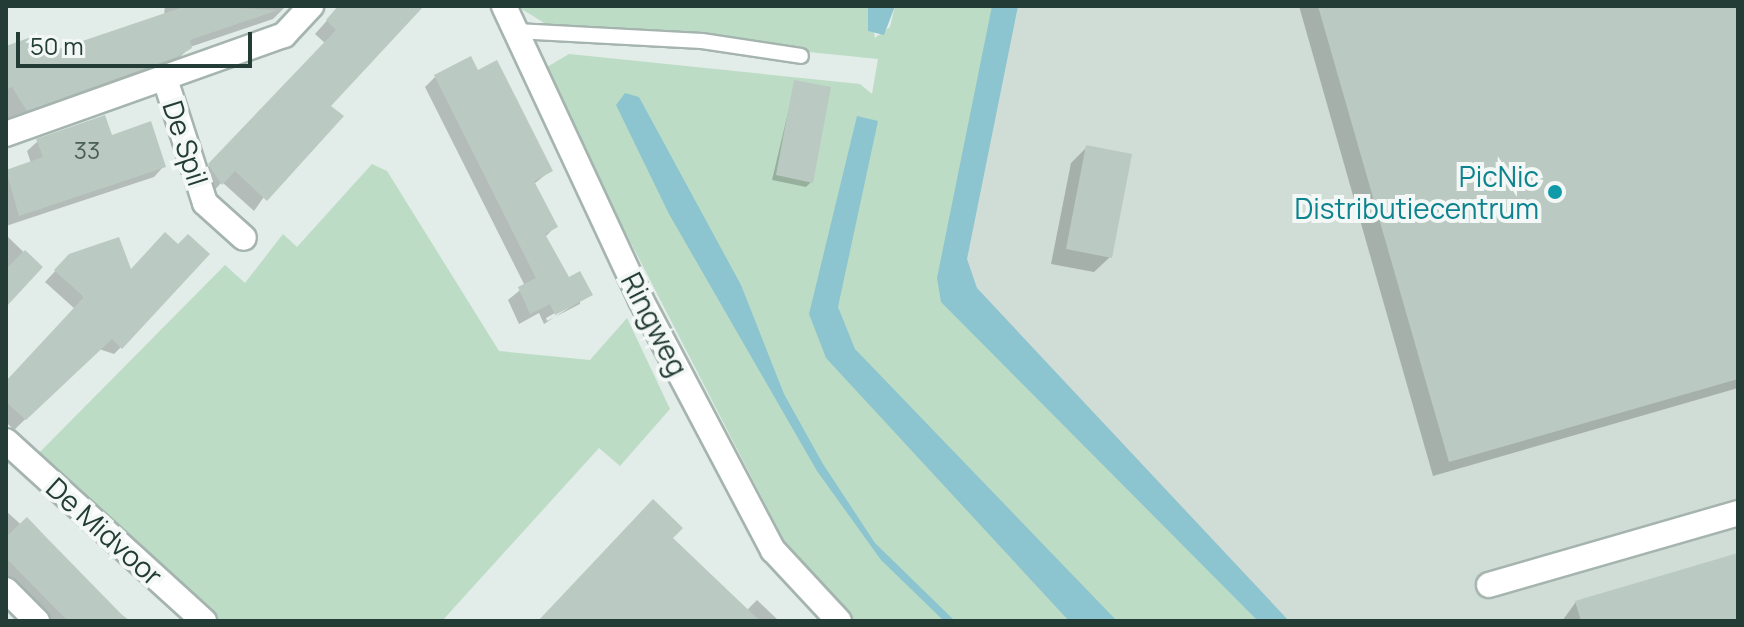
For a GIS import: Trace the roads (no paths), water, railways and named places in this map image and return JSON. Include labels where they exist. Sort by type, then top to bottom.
[{"type":"street","name":"De Spil","points":[[6,134],[284,35],[311,6]]},
{"type":"street","name":"Ringweg","points":[[504,6],[641,300],[773,550],[831,618]]},
{"type":"street","name":"De Spil","points":[[165,79],[205,203],[244,238]]},
{"type":"street","name":"De Midvoor","points":[[6,441],[204,621]]},
{"type":"street","points":[[1489,585],[1738,513]]},
{"type":"street","points":[[6,590],[37,621]]},
{"type":"lane","points":[[516,31],[702,41],[801,56]]},
{"type":"water","points":[[868,6],[895,6],[884,35],[868,31]]},
{"type":"water","points":[[992,6],[1018,6],[967,259],[977,288],[1289,621],[1258,621],[941,302],[937,278]]},
{"type":"water","points":[[625,93],[639,97],[741,285],[784,394],[823,464],[875,543],[955,621],[944,621],[881,560],[817,471],[669,214],[616,105]]},
{"type":"water","points":[[857,116],[878,121],[838,307],[855,349],[1117,621],[1069,621],[826,358],[809,314]]},
{"type":"place","name":"PicNic Distributiecentrum","points":[[1555,192]]}]
